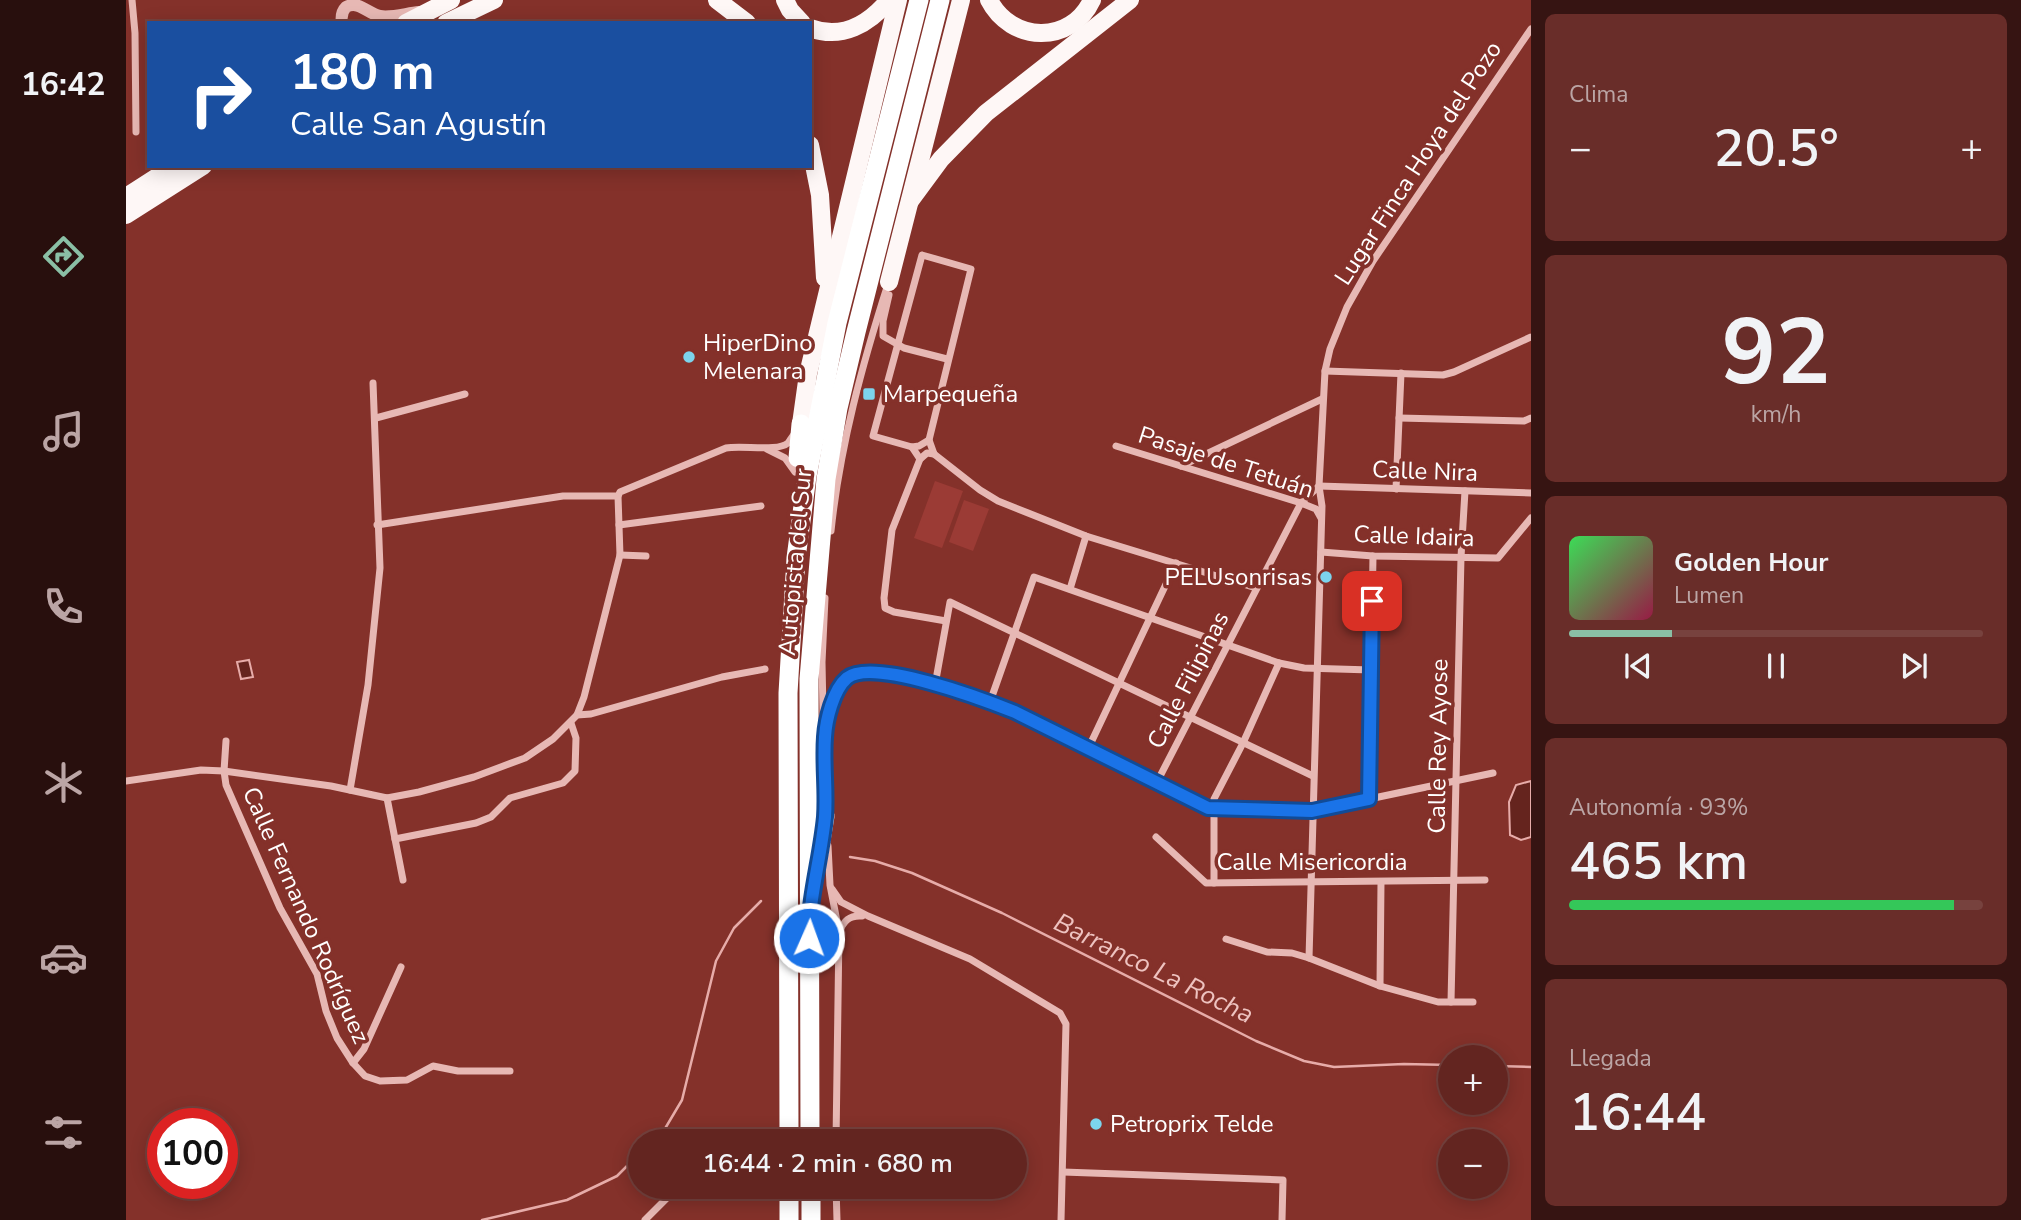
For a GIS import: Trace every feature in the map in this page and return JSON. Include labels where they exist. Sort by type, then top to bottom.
[{"type":"highway","name":"Autopista del Sur","points":[[789,1129],[788,694],[790,628],[807,475],[837,323],[919,0]]},
{"type":"highway","name":"Autopista del Sur","points":[[810,1129],[809,679],[826,479],[838,408],[856,332],[940,0]]},
{"type":"highway","points":[[790,628],[783,575],[801,424]]},
{"type":"highway","points":[[809,913],[825,816]]},
{"type":"highway","points":[[789,1199],[789,1220]]},
{"type":"highway","points":[[811,1199],[811,1220]]},
{"type":"main road","points":[[410,21],[451,0]]},
{"type":"main road","points":[[450,21],[494,0]]},
{"type":"main road","points":[[717,0],[744,21]]},
{"type":"main road","points":[[785,0],[801,21]]},
{"type":"main road","points":[[812,28],[831,33],[848,30],[876,16],[889,0]]},
{"type":"main road","points":[[801,424],[808,374],[898,0]]},
{"type":"main road","points":[[889,282],[961,0]]},
{"type":"main road","points":[[989,0],[993,9],[1009,23],[1029,32],[1041,33],[1057,32],[1070,26],[1081,18],[1092,0]]},
{"type":"main road","points":[[909,201],[941,159],[986,113],[1130,0]]},
{"type":"main road","points":[[812,155],[820,195],[825,259],[820,323]]},
{"type":"main road","points":[[126,197],[171,168]]},
{"type":"main road","points":[[126,215],[200,168]]},
{"type":"street","points":[[132,0],[135,33],[135,132]]},
{"type":"street","points":[[342,21],[344,9],[354,3],[365,10],[385,16],[430,10]]},
{"type":"street","name":"Lugar Finca Hoya del Pozo","points":[[1309,958],[1321,552],[1319,486],[1322,399],[1330,349],[1347,307],[1373,261],[1531,30]]},
{"type":"street","points":[[929,440],[912,447],[873,436],[922,255],[971,269],[929,440],[934,454]]},
{"type":"street","points":[[889,282],[883,336],[897,345],[947,359]]},
{"type":"street","points":[[830,539],[847,431],[865,357],[889,282]]},
{"type":"street","points":[[1325,371],[1443,375],[1531,337]]},
{"type":"street","points":[[1396,489],[1401,373]]},
{"type":"street","points":[[350,790],[370,672],[380,568],[373,383]]},
{"type":"street","points":[[376,418],[465,394]]},
{"type":"street","points":[[1181,466],[1322,399]]},
{"type":"street","points":[[1399,418],[1524,421],[1531,418]]},
{"type":"street","points":[[126,781],[201,771],[224,771],[387,797],[419,792],[474,777],[525,758],[570,723],[577,715],[584,697],[620,555],[620,492],[726,448],[778,447],[789,442],[801,424]]},
{"type":"street","points":[[760,446],[785,458],[795,472]]},
{"type":"street","name":"Pasaje de Tetuán","points":[[1116,446],[1301,503],[1316,509],[1321,518]]},
{"type":"street","points":[[912,447],[920,460]]},
{"type":"street","points":[[947,621],[885,608],[890,540],[920,460],[927,453],[934,454],[980,490],[998,500],[1086,536],[1256,588]]},
{"type":"street","name":"Calle Nira","points":[[1319,486],[1531,493]]},
{"type":"street","name":"Calle Filipinas","points":[[1156,784],[1301,503],[1319,486]]},
{"type":"street","name":"Calle Rey Ayose","points":[[1451,1002],[1461,557],[1465,491]]},
{"type":"street","points":[[377,525],[563,496],[618,496]]},
{"type":"street","points":[[619,525],[761,506]]},
{"type":"street","name":"Calle Idaira","points":[[1321,552],[1373,556],[1498,558],[1531,518]]},
{"type":"street","points":[[1070,589],[1086,536]]},
{"type":"street","points":[[620,555],[646,556]]},
{"type":"street","points":[[1369,799],[1373,556]]},
{"type":"street","points":[[828,564],[822,710],[830,886],[839,932],[836,1129]]},
{"type":"street","points":[[1088,749],[1176,564]]},
{"type":"street","points":[[990,702],[1034,577],[1279,663],[1316,668],[1371,670]]},
{"type":"street","points":[[935,685],[950,602],[1313,776]]},
{"type":"street","points":[[1214,883],[1214,799],[1279,663]]},
{"type":"street","points":[[577,715],[592,714],[722,677],[765,669]]},
{"type":"street","points":[[825,735],[839,689],[847,678],[875,671],[892,673],[990,702],[1215,810],[1312,811],[1493,773]]},
{"type":"street","points":[[395,839],[476,823],[491,817],[510,798],[563,783],[575,771],[576,738],[570,723]]},
{"type":"street","name":"Calle Fernando Rodríguez","points":[[226,741],[226,785],[280,908],[317,974],[326,1011],[337,1038],[353,1063],[365,1076],[380,1081],[407,1080],[433,1066],[458,1071],[510,1071]]},
{"type":"street","points":[[387,797],[403,880]]},
{"type":"street","name":"Calle Misericordia","points":[[1156,837],[1206,883],[1485,880]]},
{"type":"street","points":[[1380,986],[1381,882]]},
{"type":"street","points":[[830,886],[841,902],[971,959],[1059,1013],[1066,1024],[1062,1220]]},
{"type":"street","points":[[839,932],[845,921],[854,915],[868,916]]},
{"type":"street","points":[[1226,939],[1267,951],[1292,953],[1309,958],[1380,986],[1438,1002],[1473,1002]]},
{"type":"street","points":[[353,1063],[363,1049],[401,967]]},
{"type":"street","points":[[1063,1172],[1283,1181],[1283,1220]]},
{"type":"street","points":[[645,1220],[667,1199]]},
{"type":"street","points":[[836,1199],[836,1220]]},
{"type":"shaded area","points":[[935,481],[963,491],[942,548],[914,538]]},
{"type":"shaded area","points":[[964,500],[989,509],[973,551],[949,542]]},
{"type":"shaded area","points":[[249,660],[253,677],[241,679],[237,662]]},
{"type":"shaded area","points":[[1531,781],[1531,837],[1521,840],[1510,835],[1509,802],[1516,785]]},
{"type":"waterway","name":"Barranco La Rocha","points":[[850,857],[875,861],[912,873],[1002,913],[1256,1041],[1304,1061],[1334,1067],[1438,1065]]},
{"type":"waterway","name":"Barranco La Rocha","points":[[665,1129],[682,1100],[716,961],[734,928],[761,901]]},
{"type":"waterway","name":"Barranco La Rocha","points":[[1508,1066],[1531,1067]]},
{"type":"waterway","name":"Barranco La Rocha","points":[[482,1220],[567,1200],[617,1176],[628,1165]]},
{"type":"place","name":"HiperDino Melenara","points":[[689,357]]},
{"type":"place","name":"Marpequeña","points":[[869,394]]},
{"type":"place","name":"PELUsonrisas","points":[[1326,577]]},
{"type":"place","name":"Petroprix Telde","points":[[1096,1124]]},
{"type":"route","points":[[809,938],[809,913],[825,816],[825,735],[834,700],[847,678],[864,672],[892,673],[990,702],[1208,808],[1312,811],[1369,799],[1372,601]]}]
